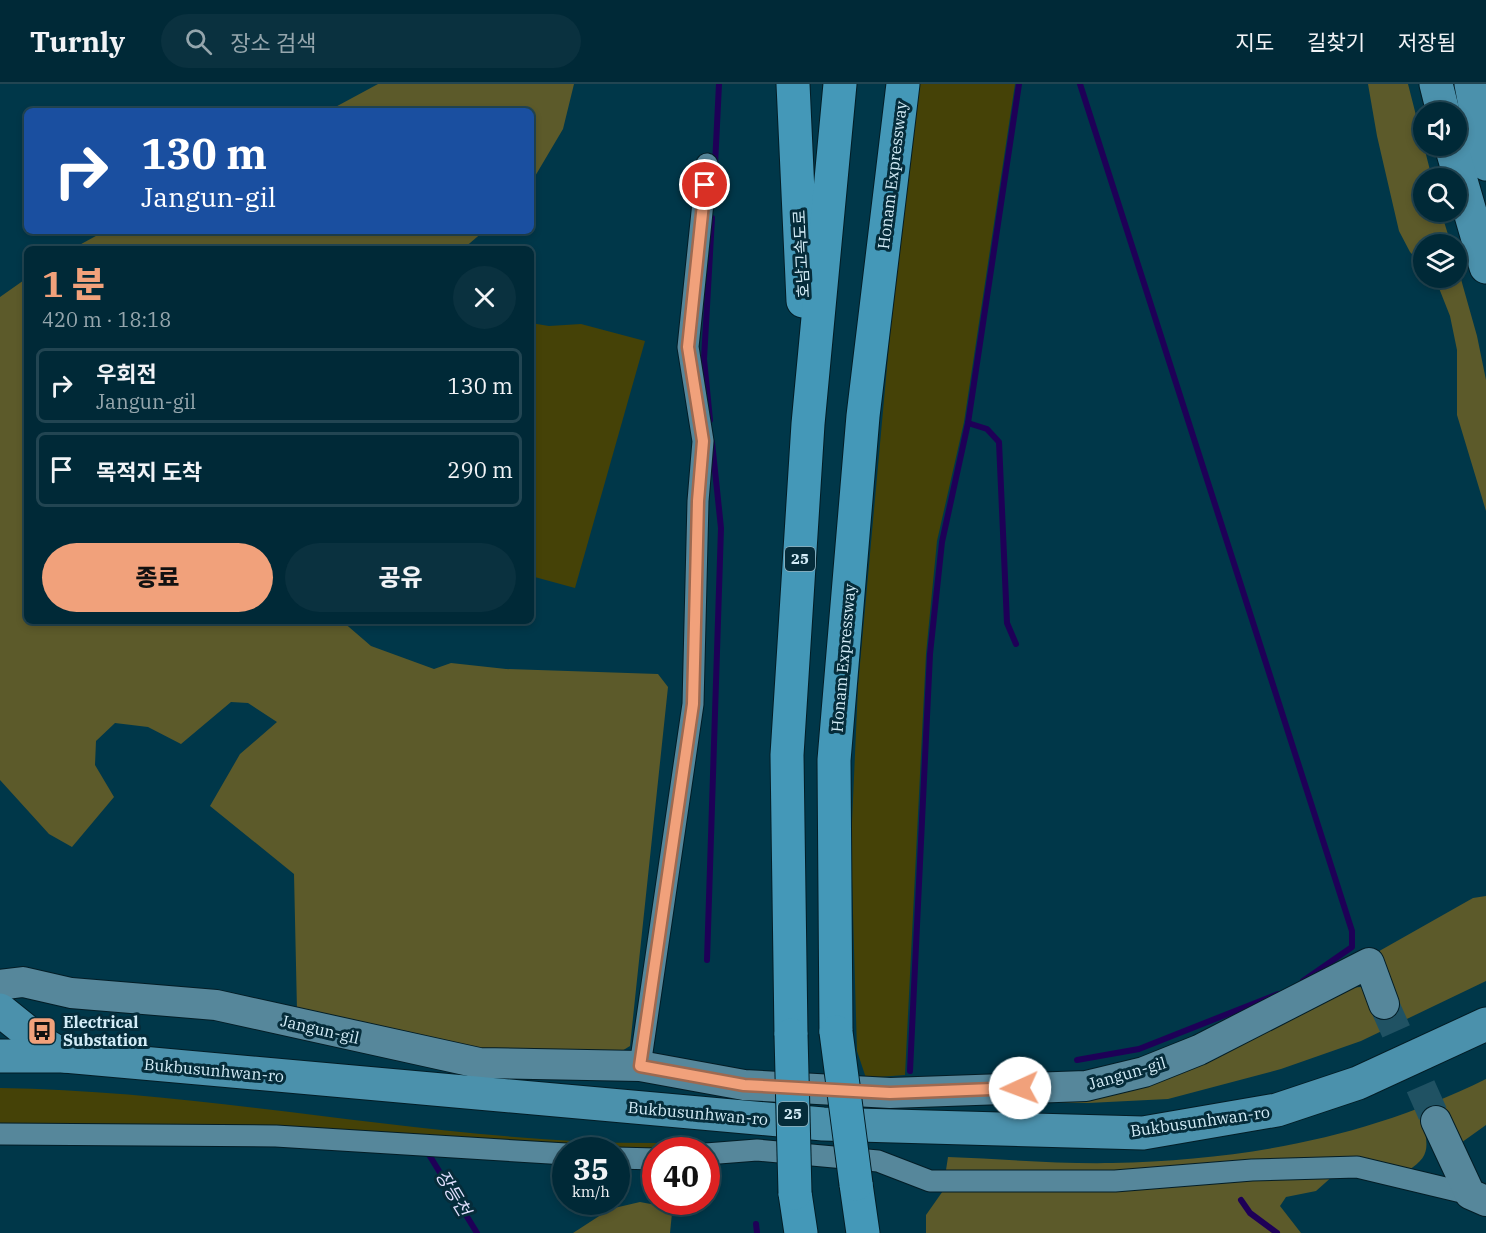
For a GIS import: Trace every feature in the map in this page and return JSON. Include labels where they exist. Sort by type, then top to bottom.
[{"type":"highway","name":"호남고속도로","points":[[793,84],[808,424]]},
{"type":"highway","name":"25","points":[[801,1233],[795,1193],[790,1035],[787,755],[808,424],[840,84]]},
{"type":"highway","name":"Honam Expressway","points":[[863,1233],[836,1032],[834,759],[863,416],[903,84]]},
{"type":"main road","points":[[1436,84],[1440,102]]},
{"type":"main road","points":[[1472,84],[1486,164]]},
{"type":"main road","points":[[1454,156],[1486,267]]},
{"type":"main road","points":[[0,1010],[40,1042],[64,1056]]},
{"type":"main road","name":"Bukbusunhwan-ro","points":[[0,1056],[64,1056],[823,1124],[1143,1133],[1277,1110],[1358,1083],[1486,1024]]},
{"type":"street","points":[[640,1066],[693,704],[698,501],[703,441],[688,347],[707,164]]},
{"type":"street","name":"Jangun-gil","points":[[0,985],[23,982],[71,993],[216,1005],[479,1063],[640,1066],[744,1085],[890,1093],[1086,1086],[1144,1072],[1199,1050],[1369,963],[1384,1004]]},
{"type":"street","points":[[1436,1121],[1478,1197]]},
{"type":"street","points":[[0,1134],[276,1136],[552,1153]]},
{"type":"street","points":[[720,1154],[757,1150],[878,1161],[930,1180],[1115,1181],[1252,1170],[1357,1167],[1478,1197]]},
{"type":"shaded area","points":[[378,84],[574,84],[563,129],[534,178],[534,108],[334,108]]},
{"type":"shaded area","points":[[918,84],[1015,84],[964,422],[937,541],[926,654],[905,1075],[866,1078],[857,1051],[851,845],[858,686],[904,180]]},
{"type":"shaded area","points":[[1368,84],[1408,84],[1413,104],[1413,156],[1426,156],[1429,168],[1413,168],[1413,222],[1444,222],[1448,234],[1413,234],[1413,255],[1399,231],[1377,136]]},
{"type":"shaded area","points":[[100,234],[480,234],[466,246],[78,246]]},
{"type":"shaded area","points":[[24,280],[24,624],[345,624],[371,646],[434,669],[451,663],[506,669],[658,674],[668,687],[630,1046],[612,1057],[479,1050],[297,1011],[294,874],[210,806],[240,754],[277,722],[248,703],[231,702],[181,744],[148,727],[115,723],[96,741],[95,765],[114,797],[72,847],[49,834],[0,780],[0,297]]},
{"type":"shaded area","points":[[1439,288],[1463,288],[1486,380],[1486,511],[1457,415],[1457,350],[1450,316]]},
{"type":"shaded area","points":[[534,324],[549,326],[581,324],[645,341],[575,588],[534,577]]},
{"type":"shaded area","points":[[1486,896],[1486,981],[1361,1041],[1281,1069],[1168,1099],[1088,1103],[1019,1102],[1086,1091],[1346,988],[1361,987],[1368,996],[1374,954],[1473,898]]},
{"type":"shaded area","points":[[1486,1079],[1486,1125],[1458,1145],[1423,1122],[1426,1150],[1420,1161],[1407,1171],[1116,1173],[946,1170],[948,1157],[1112,1163],[1210,1157],[1257,1151],[1350,1131],[1396,1117]]},
{"type":"shaded area","points":[[0,1088],[84,1091],[168,1098],[421,1128],[552,1139],[552,1147],[378,1135],[0,1125]]},
{"type":"shaded area","points":[[630,1142],[642,1143],[642,1150],[630,1150]]},
{"type":"shaded area","points":[[1334,1175],[1316,1191],[1286,1197],[1280,1206],[1301,1233],[926,1233],[926,1215],[945,1188]]},
{"type":"shaded area","points":[[642,1202],[642,1215],[672,1215],[670,1233],[573,1233],[601,1215],[630,1215],[630,1204]]},
{"type":"waterway","points":[[715,165],[719,84]]},
{"type":"waterway","points":[[910,1071],[930,654],[942,542],[968,423],[1019,84]]},
{"type":"waterway","points":[[1080,84],[1352,931],[1352,947],[1303,981]]},
{"type":"waterway","points":[[710,420],[704,359],[712,218]]},
{"type":"waterway","points":[[968,423],[987,429],[999,442],[1007,623],[1016,644]]},
{"type":"waterway","points":[[707,960],[721,528],[712,442]]},
{"type":"waterway","points":[[1077,1060],[1139,1049],[1278,994]]},
{"type":"waterway","name":"장등천","points":[[428,1153],[477,1233]]},
{"type":"waterway","points":[[1241,1200],[1250,1213],[1277,1233]]},
{"type":"waterway","points":[[756,1224],[757,1233]]},
{"type":"tunnel","points":[[1384,1004],[1436,1121]]},
{"type":"place","name":"Electrical Substation","points":[[42,1031]]},
{"type":"route","points":[[705,185],[688,347],[703,441],[698,501],[693,704],[640,1066],[744,1085],[890,1093],[1020,1088]]}]
